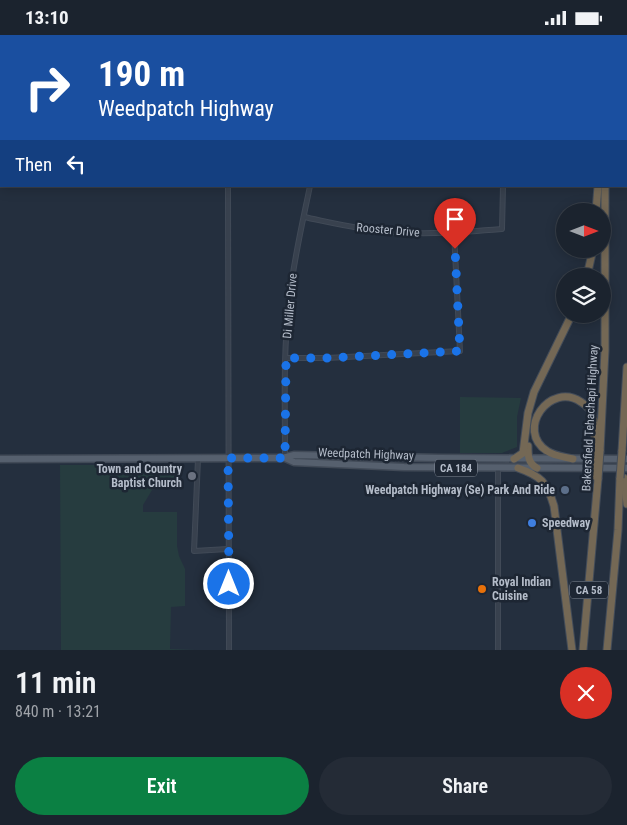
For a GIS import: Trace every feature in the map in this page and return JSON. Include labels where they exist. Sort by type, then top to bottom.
[{"type":"highway","points":[[597,203],[598,187]]},
{"type":"highway","name":"Bakersfield Tehachapi Highway","points":[[583,650],[594,531],[597,451],[605,350],[605,187]]},
{"type":"highway","points":[[514,459],[523,453],[528,413],[534,393],[568,323]]},
{"type":"highway","points":[[627,367],[622,451],[622,478],[627,504]]},
{"type":"highway","points":[[573,459],[547,451],[539,444],[536,438],[534,426],[537,415],[544,405],[554,399],[571,397],[581,401],[590,409],[594,420],[597,451]]},
{"type":"highway","points":[[526,436],[528,459],[530,464],[537,468]]},
{"type":"highway","points":[[518,468],[539,478],[549,489],[554,506],[572,650]]},
{"type":"highway","name":"CA 58","points":[[606,650],[622,478]]},
{"type":"main road","name":"Weedpatch Highway","points":[[0,459],[285,458],[294,455],[321,455],[627,459]]},
{"type":"main road","name":"Weedpatch Highway","points":[[285,458],[294,462],[363,466],[627,468]]},
{"type":"street","points":[[228,187],[229,650]]},
{"type":"street","name":"Di Miller Drive","points":[[285,458],[286,358],[291,281],[310,187]]},
{"type":"street","name":"Rooster Drive","points":[[304,217],[352,227],[413,233],[502,229],[503,187]]},
{"type":"street","points":[[286,358],[327,358],[460,351],[454,232]]},
{"type":"street","points":[[198,459],[194,551],[228,549]]},
{"type":"street","points":[[498,468],[498,650]]},
{"type":"green space","points":[[460,397],[521,398],[517,417],[517,447],[502,453],[460,453]]},
{"type":"green space","points":[[60,465],[176,465],[176,483],[155,485],[143,505],[143,512],[177,512],[177,546],[185,569],[185,606],[171,607],[170,649],[197,650],[61,650]]},
{"type":"place","name":"Town and Country Baptist Church","points":[[192,476]]},
{"type":"place","name":"Weedpatch Highway (Se) Park And Ride","points":[[565,490]]},
{"type":"place","name":"Speedway","points":[[532,523]]},
{"type":"place","name":"Royal Indian Cuisine","points":[[482,589]]},
{"type":"route","points":[[229,584],[228,458],[285,458],[286,358],[327,358],[460,351],[455,249]]}]
